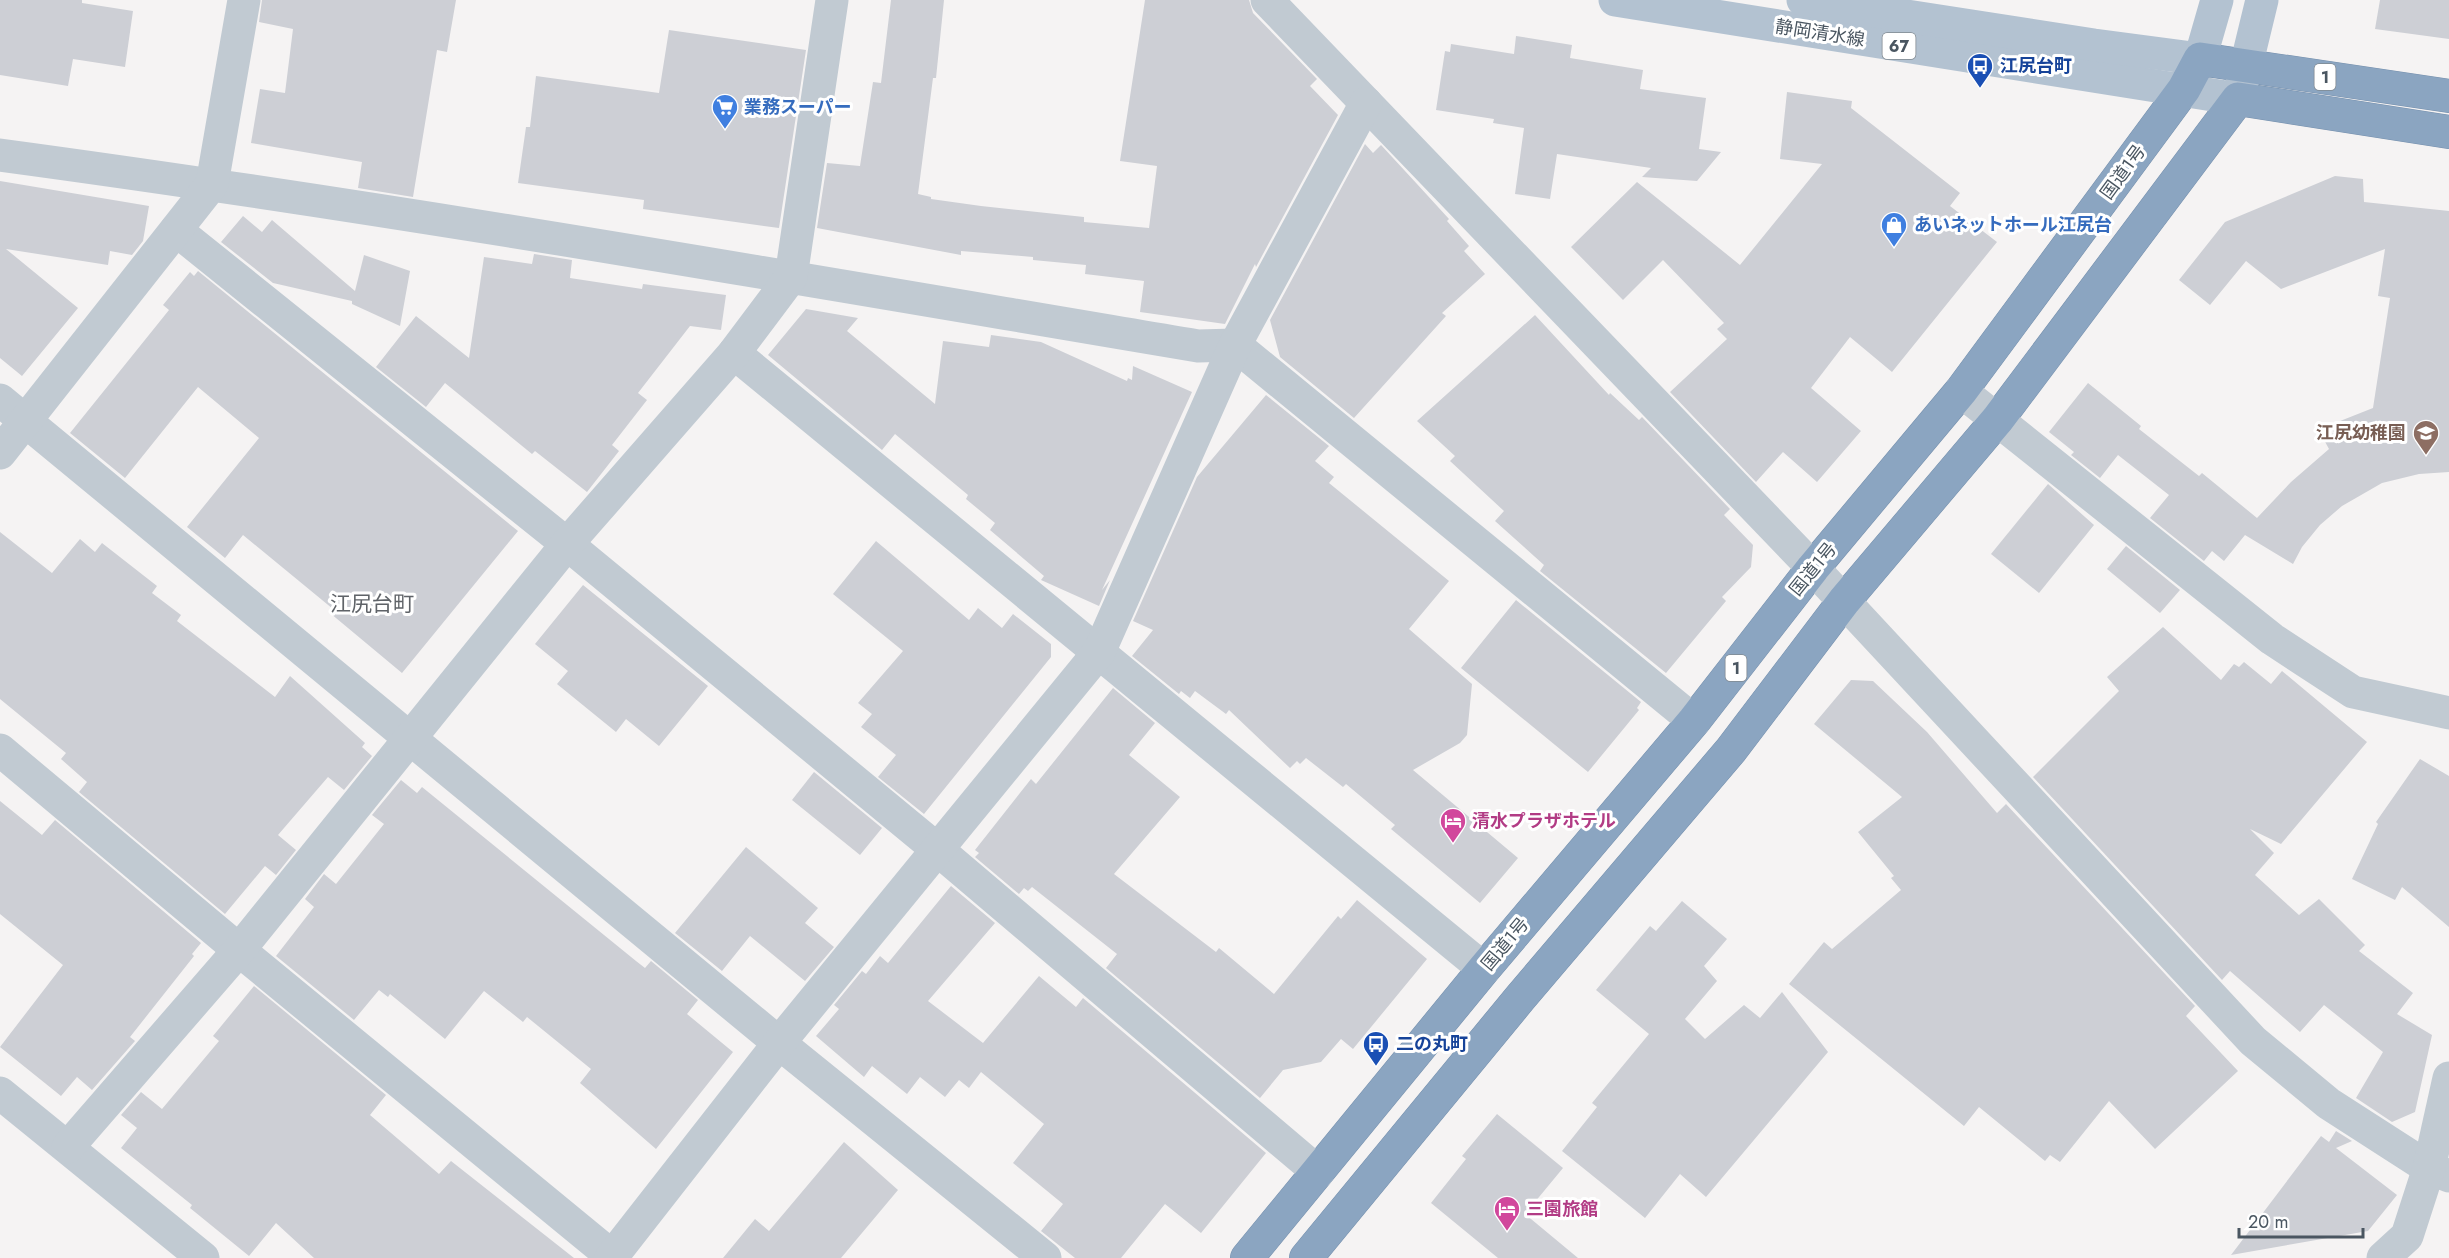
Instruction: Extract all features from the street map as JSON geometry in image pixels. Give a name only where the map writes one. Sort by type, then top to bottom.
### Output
[{"type":"highway","name":"国道1号","points":[[1246,1258],[1484,969],[1694,722],[1813,568],[1961,391],[2184,89],[2200,59]]},
{"type":"highway","name":"1","points":[[2200,59],[2449,96]]},
{"type":"highway","name":"1","points":[[2238,99],[2449,132]]},
{"type":"highway","points":[[1306,1258],[1520,998],[1731,750],[1844,601],[1998,419],[2238,99]]},
{"type":"main road","name":"静岡清水線","points":[[1615,0],[2238,99]]},
{"type":"main road","name":"静岡清水線","points":[[1803,0],[1838,3],[2094,45],[2200,59]]},
{"type":"main road","points":[[2200,59],[2217,0]]},
{"type":"main road","points":[[2238,99],[2262,0]]},
{"type":"street","points":[[0,453],[212,184],[244,0]]},
{"type":"street","points":[[68,1147],[238,950],[567,544],[734,353],[791,277],[832,0]]},
{"type":"street","points":[[1267,0],[1813,568],[2253,1041],[2328,1103],[2439,1172]]},
{"type":"street","points":[[0,750],[238,950],[613,1258],[779,1043],[1099,652],[1234,345],[1365,103]]},
{"type":"street","points":[[0,155],[212,184],[791,277],[1198,346],[1234,345],[1694,722]]},
{"type":"street","points":[[176,230],[567,544],[938,850],[1318,1172]]},
{"type":"street","points":[[734,353],[1484,969]]},
{"type":"street","points":[[1961,391],[2290,651],[2353,692],[2449,713]]},
{"type":"street","points":[[0,400],[779,1043],[1045,1258]]},
{"type":"street","points":[[2405,1251],[2439,1172],[2449,1078]]},
{"type":"street","points":[[0,1092],[203,1258]]},
{"type":"building","points":[[0,0],[82,0],[82,3],[133,11],[125,67],[73,59],[68,86],[0,75]]},
{"type":"building","points":[[262,0],[456,0],[447,52],[437,50],[413,197],[358,188],[362,162],[251,143],[260,89],[285,93],[293,29],[259,22]]},
{"type":"building","points":[[891,0],[944,0],[936,78],[933,78],[918,194],[931,197],[931,199],[981,206],[1084,217],[1084,222],[1149,228],[1157,166],[1120,161],[1145,0],[1249,0],[1253,13],[1317,79],[1310,86],[1338,115],[1256,267],[1255,264],[1225,324],[1140,312],[1144,281],[1085,274],[1086,265],[1033,260],[1033,257],[961,251],[961,255],[817,228],[827,163],[860,166],[873,82],[881,83]]},
{"type":"building","points":[[2380,0],[2449,0],[2449,39],[2375,29]]},
{"type":"building","name":"業務スーパー","points":[[669,30],[806,50],[779,228],[643,209],[644,200],[518,183],[526,127],[530,127],[536,76],[659,93]]},
{"type":"building","points":[[1516,36],[1572,45],[1570,58],[1643,70],[1640,89],[1706,98],[1699,149],[1721,152],[1697,181],[1642,177],[1651,168],[1557,154],[1550,199],[1515,194],[1524,128],[1493,123],[1494,119],[1436,110],[1445,51],[1450,52],[1451,44],[1514,54]]},
{"type":"building","points":[[1787,92],[1852,101],[1851,108],[1960,193],[1950,206],[1997,242],[1892,372],[1850,337],[1811,388],[1861,431],[1817,482],[1783,452],[1756,482],[1670,392],[1727,339],[1717,329],[1724,323],[1663,260],[1623,300],[1571,247],[1637,182],[1740,265],[1822,164],[1780,159]]},
{"type":"building","points":[[1365,144],[1373,153],[1381,145],[1449,219],[1447,221],[1469,246],[1464,251],[1485,274],[1442,313],[1446,316],[1354,418],[1280,357],[1270,320]]},
{"type":"building","points":[[2335,176],[2363,179],[2364,202],[2449,211],[2449,472],[2419,474],[2382,483],[2342,506],[2320,525],[2302,547],[2293,564],[2245,535],[2224,561],[2212,551],[2204,561],[2150,518],[2169,495],[2118,455],[2100,478],[2071,455],[2074,452],[2049,432],[2088,383],[2141,426],[2139,429],[2199,476],[2202,473],[2257,518],[2291,482],[2329,449],[2323,438],[2334,433],[2330,425],[2373,408],[2390,298],[2378,296],[2385,249],[2281,289],[2246,261],[2210,305],[2179,280],[2225,222]]},
{"type":"building","points":[[0,181],[149,206],[143,241],[132,255],[110,251],[108,265],[6,249],[78,308],[22,376],[0,358]]},
{"type":"building","points":[[243,216],[262,232],[272,220],[355,291],[364,255],[410,271],[400,326],[352,304],[352,301],[273,283],[221,242]]},
{"type":"building","points":[[534,254],[572,260],[570,278],[642,289],[643,284],[726,295],[721,330],[690,326],[638,393],[647,400],[612,445],[619,451],[587,492],[535,451],[532,454],[445,383],[426,407],[376,367],[416,316],[469,358],[484,257],[532,264]]},
{"type":"building","points":[[198,271],[518,531],[402,673],[330,613],[333,609],[243,535],[225,558],[187,527],[259,438],[198,387],[125,478],[70,433],[169,310],[163,305],[190,272],[194,276]]},
{"type":"building","points":[[806,309],[858,318],[847,331],[935,404],[943,341],[989,347],[991,335],[1041,342],[1127,381],[1128,378],[1132,380],[1133,366],[1192,392],[1102,590],[1110,580],[1099,606],[1041,580],[1044,576],[990,530],[995,523],[966,499],[968,495],[895,434],[882,450],[768,355]]},
{"type":"building","points":[[1535,315],[1609,395],[1610,393],[1639,420],[1642,417],[1730,509],[1724,515],[1753,545],[1751,567],[1722,597],[1726,601],[1666,673],[1540,571],[1544,565],[1495,521],[1504,511],[1450,461],[1455,456],[1417,421]]},
{"type":"building","points":[[1266,395],[1329,446],[1315,461],[1334,477],[1329,483],[1449,581],[1409,629],[1472,684],[1467,735],[1460,743],[1413,770],[1518,858],[1480,903],[1391,829],[1395,825],[1346,784],[1343,787],[1306,758],[1300,764],[1297,761],[1290,768],[1229,710],[1226,714],[1195,691],[1190,698],[1181,691],[1179,694],[1132,656],[1153,630],[1133,621],[1197,477]]},
{"type":"building","points":[[2048,484],[2094,525],[2039,593],[1991,554]]},
{"type":"building","points":[[0,532],[52,573],[80,539],[95,552],[102,543],[157,586],[152,593],[181,615],[177,621],[275,697],[290,676],[365,743],[362,747],[372,756],[344,790],[328,777],[278,835],[296,850],[276,875],[265,866],[225,914],[79,792],[87,782],[61,759],[66,753],[0,699]]},
{"type":"building","points":[[876,541],[969,620],[978,608],[1002,628],[1013,614],[1051,644],[1051,657],[924,814],[878,777],[896,755],[861,727],[872,714],[858,703],[903,651],[833,594]]},
{"type":"building","points":[[2126,546],[2180,590],[2160,613],[2107,569]]},
{"type":"building","points":[[583,585],[708,686],[659,746],[626,719],[616,732],[557,684],[568,671],[535,644]]},
{"type":"building","points":[[1516,600],[1641,702],[1637,708],[1639,710],[1588,772],[1461,668]]},
{"type":"building","points":[[2163,627],[2221,680],[2234,664],[2239,667],[2244,662],[2271,684],[2282,671],[2367,742],[2281,844],[2250,829],[2274,853],[2255,875],[2299,915],[2319,899],[2365,945],[2359,951],[2413,993],[2397,1014],[2432,1035],[2415,1112],[2392,1122],[2356,1098],[2383,1052],[2324,1005],[2300,1032],[2230,971],[2222,980],[2033,777],[2119,691],[2107,677]]},
{"type":"building","points":[[1851,680],[1873,681],[1927,732],[1997,813],[2006,804],[2195,1006],[2186,1016],[2238,1071],[2155,1149],[2109,1101],[2060,1162],[2050,1155],[2045,1161],[1979,1107],[1964,1126],[1789,984],[1824,942],[1832,949],[1901,890],[1891,878],[1894,876],[1858,832],[1902,797],[1814,724]]},
{"type":"building","points":[[1113,688],[1155,723],[1129,755],[1180,797],[1114,874],[1216,952],[1219,948],[1274,994],[1338,916],[1341,919],[1357,900],[1427,959],[1353,1049],[1341,1039],[1321,1062],[1283,1070],[1260,1098],[1106,968],[1117,954],[1032,887],[1028,891],[1024,888],[1019,894],[975,857],[979,853],[975,850],[1031,779],[1036,784]]},
{"type":"building","points":[[2420,759],[2449,776],[2449,927],[2402,887],[2395,900],[2352,879],[2378,824],[2376,822]]},
{"type":"building","points":[[814,772],[882,828],[860,855],[792,800]]},
{"type":"building","points":[[401,780],[417,793],[422,787],[645,968],[651,961],[698,1000],[687,1014],[733,1052],[656,1149],[580,1083],[591,1069],[527,1017],[523,1022],[484,991],[445,1039],[390,994],[388,997],[379,990],[354,1020],[276,956],[314,907],[305,899],[324,874],[336,884],[384,824],[372,815]]},
{"type":"building","points":[[0,801],[42,835],[55,820],[201,943],[192,954],[194,956],[130,1037],[135,1041],[92,1090],[77,1077],[61,1096],[0,1047],[63,965],[0,914]]},
{"type":"building","points":[[746,847],[818,908],[805,923],[834,947],[805,981],[750,936],[722,971],[675,933]]},
{"type":"building","points":[[951,886],[995,923],[928,1001],[983,1043],[1039,976],[1076,1007],[1083,998],[1266,1153],[1201,1233],[1165,1204],[1121,1258],[1075,1258],[1041,1231],[1063,1204],[1013,1163],[1044,1124],[981,1072],[969,1088],[959,1080],[945,1097],[920,1077],[907,1094],[872,1066],[864,1077],[816,1036],[839,1009],[834,1005],[862,971],[866,974],[880,956],[888,963]]},
{"type":"building","points":[[1682,901],[1727,939],[1704,966],[1717,981],[1685,1019],[1705,1039],[1744,1005],[1760,1018],[1782,992],[1828,1052],[1706,1197],[1680,1174],[1645,1218],[1562,1151],[1597,1107],[1592,1103],[1649,1034],[1596,990],[1650,926],[1656,931]]},
{"type":"building","points":[[254,986],[386,1095],[370,1115],[439,1174],[451,1161],[574,1258],[314,1258],[276,1223],[249,1256],[190,1208],[192,1205],[121,1148],[137,1128],[121,1115],[141,1092],[162,1109],[219,1041],[213,1036]]},
{"type":"building","points":[[1497,1114],[1563,1168],[1525,1214],[1578,1258],[1498,1258],[1431,1203],[1466,1159],[1462,1156]]},
{"type":"building","points":[[2336,1131],[2352,1141],[2336,1148],[2397,1195],[2368,1231],[2231,1255],[2321,1136],[2329,1142]]},
{"type":"building","points":[[844,1142],[898,1190],[841,1258],[723,1258],[755,1219],[769,1231]]},
{"type":"place","name":"江尻台町","points":[[1980,89]]},
{"type":"place","name":"業務スーパー","points":[[725,130]]},
{"type":"place","name":"あいネットホール江尻台","points":[[1894,248]]},
{"type":"place","name":"江尻幼稚園","points":[[2426,456]]},
{"type":"place","name":"清水プラザホテル","points":[[1453,844]]},
{"type":"place","name":"二の丸町","points":[[1376,1067]]},
{"type":"place","name":"三園旅館","points":[[1507,1232]]},
{"type":"district","name":"江尻台町","points":[[372,604]]}]
